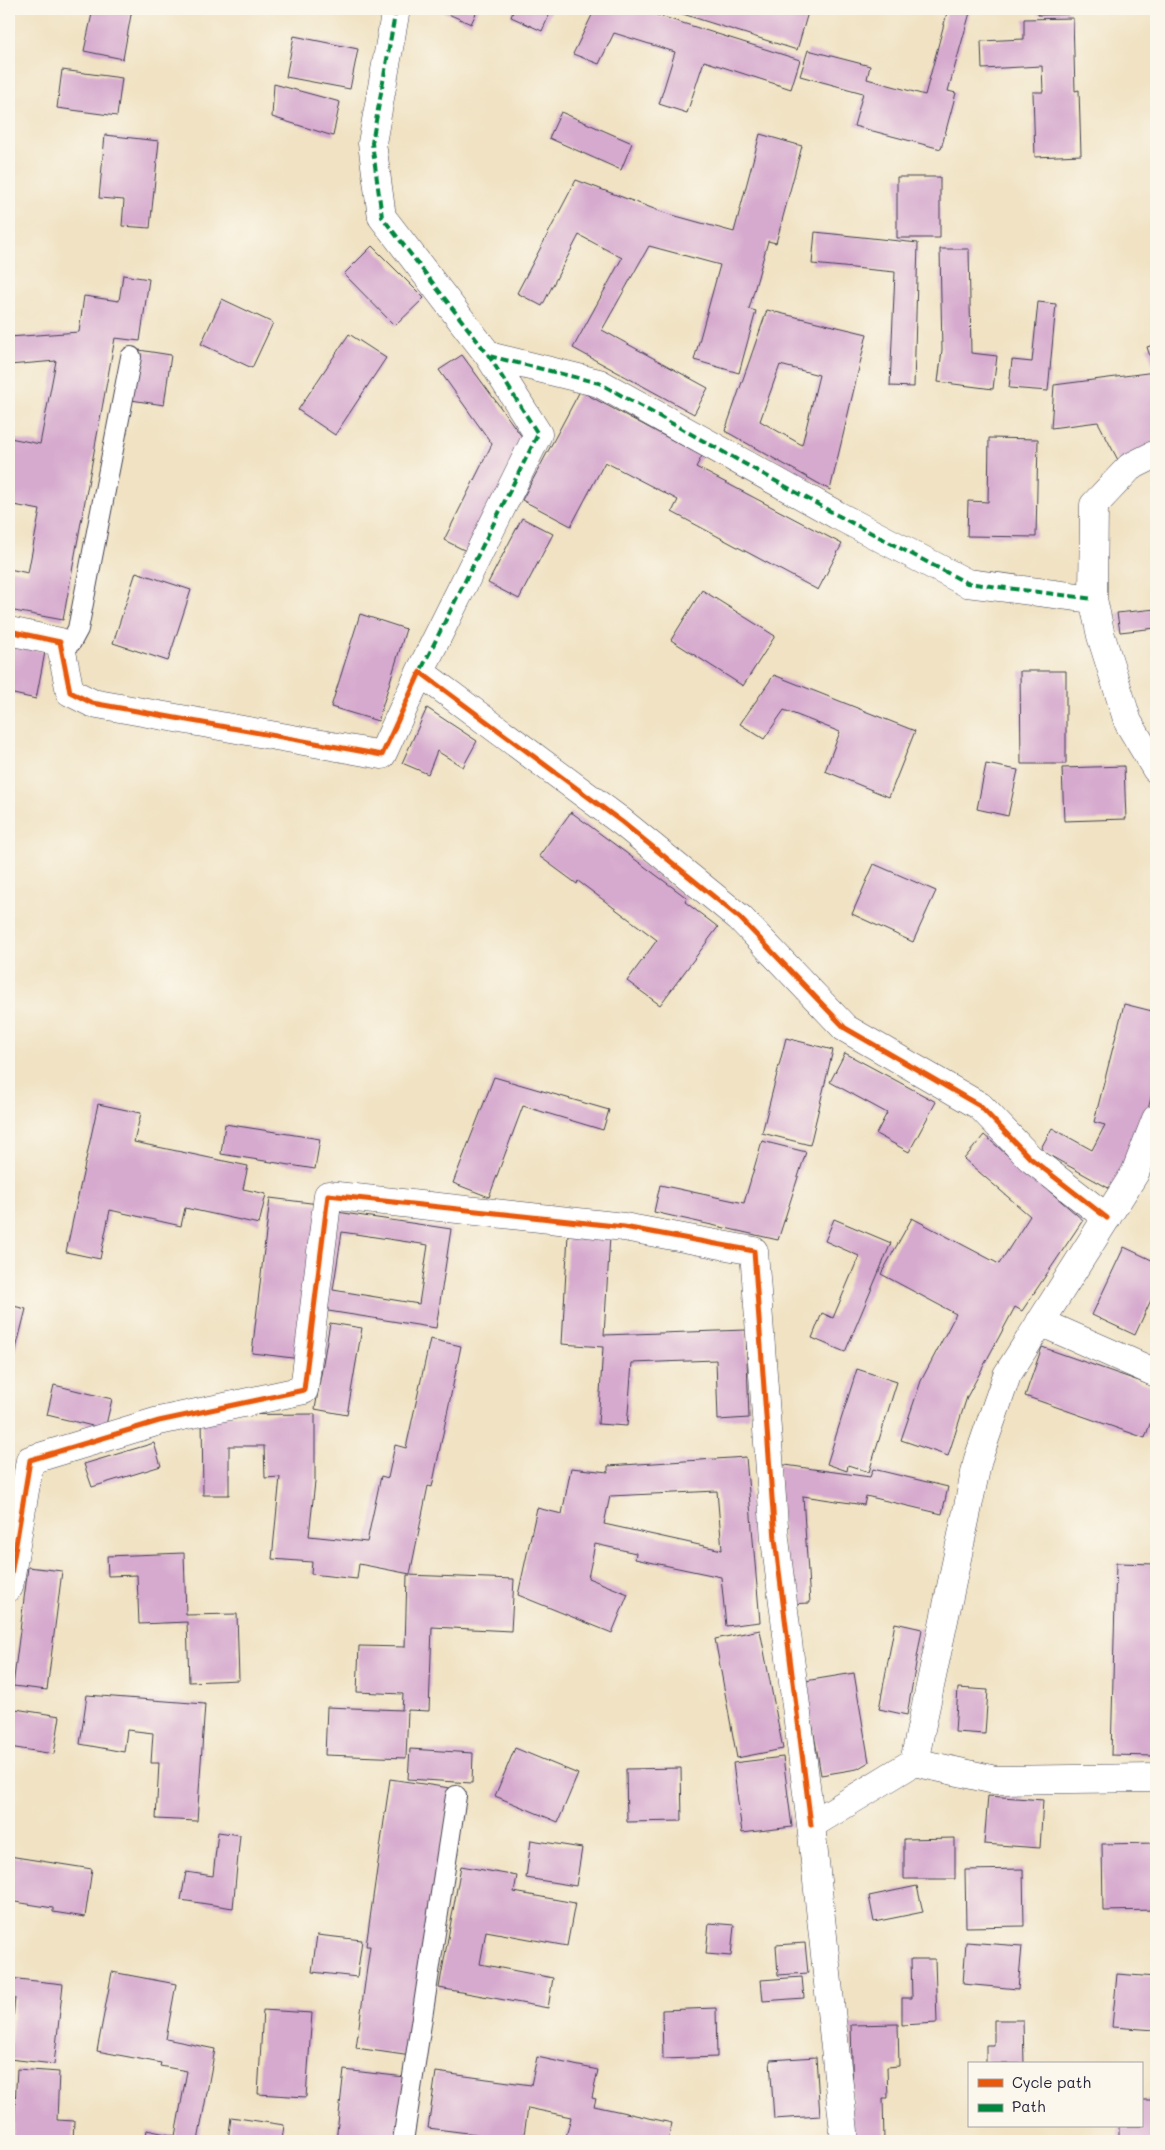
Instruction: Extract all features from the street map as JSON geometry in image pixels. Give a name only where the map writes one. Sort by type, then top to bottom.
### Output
[{"type":"street","points":[[9,631],[60,642],[70,692],[92,703],[382,755],[420,672],[538,434],[489,356],[382,217],[372,142],[396,9]]},
{"type":"street","points":[[489,356],[599,383],[837,515],[968,583],[1093,599]]},
{"type":"street","points":[[1156,454],[1130,467],[1094,504],[1093,599],[1101,636],[1128,722],[1156,769]]},
{"type":"street","points":[[420,672],[622,822],[740,918],[845,1028],[980,1106],[1030,1158],[1107,1218]]},
{"type":"street","points":[[914,1762],[978,1459],[1007,1375],[1135,1172],[1156,1119]]},
{"type":"street","points":[[9,1587],[30,1460],[159,1421],[304,1390],[328,1195],[624,1227],[754,1251],[774,1539],[811,1825],[845,2141]]},
{"type":"street","points":[[1040,1322],[1156,1373]]},
{"type":"street","points":[[811,1825],[914,1762],[995,1780],[1156,1778]]},
{"type":"lane","points":[[60,642],[70,642],[78,629],[131,357]]},
{"type":"lane","points":[[403,2141],[456,1796]]},
{"type":"building","points":[[93,9],[132,9],[123,59],[84,51]]},
{"type":"building","points":[[437,9],[478,9],[471,24]]},
{"type":"building","points":[[514,9],[552,9],[542,31],[511,17]]},
{"type":"building","points":[[595,9],[638,9],[800,60],[791,89],[704,61],[687,113],[659,104],[675,52],[614,33],[599,64],[573,54]]},
{"type":"building","points":[[667,9],[809,9],[797,50]]},
{"type":"building","points":[[948,9],[971,9],[948,91],[956,93],[941,149],[854,126],[863,93],[800,76],[808,50],[870,66],[867,79],[925,95]]},
{"type":"building","points":[[1038,9],[1068,9],[1068,14],[1038,15]]},
{"type":"building","points":[[1073,18],[1075,91],[1079,90],[1081,155],[1035,157],[1033,92],[1043,92],[1042,66],[982,69],[981,41],[1024,39],[1024,19]]},
{"type":"building","points":[[294,36],[358,49],[350,89],[286,77]]},
{"type":"building","points":[[62,70],[122,78],[117,116],[57,108]]},
{"type":"building","points":[[274,84],[340,102],[333,136],[272,117]]},
{"type":"building","points":[[561,112],[632,143],[621,170],[549,138]]},
{"type":"building","points":[[760,134],[802,146],[776,243],[768,241],[749,309],[756,311],[739,373],[694,360],[720,265],[649,246],[602,330],[708,388],[694,414],[573,348],[622,258],[579,235],[542,306],[517,293],[576,180],[665,213],[734,232]]},
{"type":"building","points":[[105,135],[159,141],[150,228],[122,226],[124,200],[99,198]]},
{"type":"building","points":[[897,177],[940,177],[940,238],[897,238]]},
{"type":"building","points":[[815,232],[918,243],[914,387],[890,386],[895,272],[812,264]]},
{"type":"building","points":[[1156,244],[1156,288],[1155,288],[1152,245]]},
{"type":"building","points":[[372,246],[424,298],[395,326],[344,274]]},
{"type":"building","points":[[940,249],[969,249],[971,353],[997,356],[993,389],[938,382],[942,350]]},
{"type":"building","points":[[123,275],[149,279],[140,341],[115,338],[63,620],[9,610],[9,569],[28,573],[40,510],[9,504],[10,438],[40,444],[56,361],[9,365],[9,337],[79,332],[84,296],[119,301]]},
{"type":"building","points":[[222,299],[273,323],[252,368],[201,344]]},
{"type":"building","points":[[1038,302],[1056,304],[1048,391],[1009,388],[1012,360],[1032,362]]},
{"type":"building","points":[[767,310],[867,334],[830,490],[725,431]],"holes":[[[780,365],[819,375],[802,445],[760,421]]]},
{"type":"building","points":[[349,334],[386,358],[335,435],[298,410]]},
{"type":"building","points":[[1156,344],[1156,440],[1119,462],[1098,422],[1051,428],[1054,385],[1155,372],[1147,347]]},
{"type":"building","points":[[139,350],[171,355],[164,405],[131,400]]},
{"type":"building","points":[[462,355],[528,445],[474,555],[444,540],[492,444],[439,370]]},
{"type":"building","points":[[580,391],[702,456],[696,467],[842,544],[818,590],[672,512],[678,500],[605,462],[571,526],[522,500]]},
{"type":"building","points":[[989,438],[1038,439],[1036,537],[967,536],[968,501],[988,502]]},
{"type":"building","points":[[522,518],[553,534],[519,599],[488,583]]},
{"type":"building","points":[[136,572],[191,590],[168,661],[113,643]]},
{"type":"building","points":[[702,590],[775,636],[743,686],[671,640]]},
{"type":"building","points":[[1156,609],[1156,628],[1120,632],[1117,613]]},
{"type":"building","points":[[360,614],[406,629],[378,721],[331,707]]},
{"type":"building","points":[[9,644],[45,652],[36,699],[9,693]]},
{"type":"building","points":[[1020,671],[1066,671],[1066,764],[1021,764]]},
{"type":"building","points":[[774,675],[915,731],[889,797],[825,771],[840,732],[784,710],[764,739],[740,724]]},
{"type":"building","points":[[427,708],[477,741],[463,767],[437,751],[428,774],[402,763]]},
{"type":"building","points":[[986,764],[1018,770],[1008,816],[977,809]]},
{"type":"building","points":[[1124,766],[1126,819],[1064,821],[1062,768]]},
{"type":"building","points":[[571,812],[687,898],[685,902],[718,927],[660,1005],[627,981],[657,940],[578,881],[577,884],[539,856]]},
{"type":"building","points":[[874,864],[936,891],[913,942],[852,914]]},
{"type":"building","points":[[1124,1004],[1156,1012],[1156,1077],[1142,1134],[1112,1190],[1040,1150],[1052,1128],[1092,1150],[1105,1125],[1094,1122]]},
{"type":"building","points":[[786,1038],[833,1050],[810,1145],[762,1133]]},
{"type":"building","points":[[845,1053],[936,1102],[909,1152],[876,1134],[887,1113],[830,1082]]},
{"type":"building","points":[[494,1077],[609,1110],[603,1130],[523,1106],[489,1197],[453,1183]]},
{"type":"building","points":[[98,1104],[141,1113],[134,1142],[248,1166],[243,1189],[266,1194],[259,1224],[185,1208],[181,1226],[110,1210],[100,1259],[66,1252]]},
{"type":"building","points":[[225,1124],[320,1139],[315,1169],[221,1154]]},
{"type":"building","points":[[984,1135],[1083,1220],[1022,1311],[1015,1307],[967,1397],[948,1456],[901,1440],[921,1381],[956,1314],[881,1274],[912,1218],[999,1264],[1030,1216],[964,1159]]},
{"type":"building","points":[[762,1141],[806,1152],[778,1240],[654,1212],[660,1185],[744,1203]]},
{"type":"building","points":[[270,1198],[319,1204],[301,1359],[252,1353]]},
{"type":"building","points":[[337,1212],[451,1229],[436,1328],[322,1310]],"holes":[[[342,1232],[428,1245],[419,1304],[333,1290]]]},
{"type":"building","points":[[834,1219],[891,1243],[845,1352],[812,1338],[822,1313],[833,1318],[859,1256],[825,1241]]},
{"type":"building","points":[[568,1234],[610,1236],[604,1335],[746,1330],[749,1418],[718,1420],[716,1360],[632,1363],[627,1426],[598,1424],[603,1347],[562,1344]]},
{"type":"building","points":[[1124,1247],[1156,1262],[1156,1289],[1135,1335],[1092,1315]]},
{"type":"building","points":[[9,1305],[26,1309],[9,1377]]},
{"type":"building","points":[[330,1323],[362,1328],[347,1415],[315,1409]]},
{"type":"building","points":[[430,1339],[461,1346],[432,1487],[428,1486],[410,1574],[359,1564],[357,1579],[311,1574],[312,1562],[272,1559],[280,1477],[265,1478],[264,1446],[229,1446],[229,1495],[203,1495],[202,1415],[315,1414],[315,1482],[309,1536],[367,1542],[381,1476],[388,1478],[395,1445],[406,1448]]},
{"type":"building","points":[[1042,1347],[1156,1387],[1156,1407],[1145,1438],[1025,1396]]},
{"type":"building","points":[[857,1369],[897,1382],[869,1472],[848,1465],[847,1471],[827,1464]]},
{"type":"building","points":[[54,1385],[112,1399],[105,1429],[47,1415]]},
{"type":"building","points":[[154,1443],[161,1466],[92,1487],[84,1464]]},
{"type":"building","points":[[746,1457],[760,1622],[726,1626],[721,1577],[635,1559],[636,1553],[595,1544],[588,1578],[628,1594],[612,1633],[518,1595],[537,1508],[562,1514],[571,1468],[608,1472],[608,1466]],"holes":[[[717,1491],[722,1550],[604,1524],[610,1496]]]},
{"type":"building","points":[[778,1464],[870,1477],[873,1469],[948,1487],[942,1514],[866,1496],[864,1505],[803,1496],[810,1603],[788,1604]]},
{"type":"building","points":[[184,1553],[186,1615],[237,1614],[239,1680],[189,1682],[187,1622],[139,1624],[137,1575],[108,1576],[107,1556]]},
{"type":"building","points":[[1116,1563],[1156,1564],[1156,1756],[1111,1755]]},
{"type":"building","points":[[28,1567],[62,1571],[47,1690],[13,1686]]},
{"type":"building","points":[[407,1575],[514,1579],[511,1631],[432,1627],[429,1711],[408,1710],[406,1758],[325,1755],[327,1707],[402,1710],[403,1694],[357,1692],[359,1646],[405,1647]]},
{"type":"building","points":[[895,1623],[922,1629],[907,1715],[879,1709]]},
{"type":"building","points":[[760,1630],[783,1749],[737,1758],[715,1639]]},
{"type":"building","points":[[854,1673],[869,1762],[857,1769],[821,1775],[805,1681]]},
{"type":"building","points":[[958,1688],[988,1690],[985,1734],[955,1732]]},
{"type":"building","points":[[87,1695],[205,1704],[197,1821],[156,1819],[159,1763],[151,1763],[153,1733],[127,1730],[124,1752],[80,1744]]},
{"type":"building","points":[[9,1708],[60,1716],[54,1754],[9,1747]]},
{"type":"building","points":[[515,1748],[578,1774],[558,1822],[495,1796]]},
{"type":"building","points":[[410,1749],[473,1753],[472,1783],[408,1779]]},
{"type":"building","points":[[783,1757],[792,1827],[742,1833],[733,1763]]},
{"type":"building","points":[[681,1768],[682,1821],[627,1822],[626,1769]]},
{"type":"building","points":[[390,1779],[450,1788],[411,2056],[356,2048],[370,1946],[366,1946]]},
{"type":"building","points":[[988,1796],[1043,1800],[1040,1848],[984,1844]]},
{"type":"building","points":[[218,1832],[240,1835],[233,1908],[181,1900],[186,1872],[213,1876]]},
{"type":"building","points":[[955,1838],[955,1879],[904,1879],[904,1839]]},
{"type":"building","points":[[531,1840],[582,1848],[576,1886],[526,1878]]},
{"type":"building","points":[[1156,1843],[1156,1910],[1103,1911],[1102,1844]]},
{"type":"building","points":[[9,1856],[92,1869],[85,1917],[53,1912],[53,1908],[9,1901]]},
{"type":"building","points":[[461,1866],[517,1876],[514,1892],[575,1903],[567,1946],[486,1931],[480,1964],[553,1978],[548,2008],[439,1988]]},
{"type":"building","points":[[1023,1869],[1024,1926],[966,1927],[965,1870]]},
{"type":"building","points":[[917,1886],[923,1912],[874,1922],[869,1896]]},
{"type":"building","points":[[709,1923],[734,1925],[731,1956],[706,1954]]},
{"type":"building","points":[[317,1935],[362,1940],[357,1977],[312,1972]]},
{"type":"building","points":[[966,1942],[1022,1946],[1018,1989],[963,1984]]},
{"type":"building","points":[[805,1943],[808,1973],[778,1975],[776,1945]]},
{"type":"building","points":[[911,1959],[935,1959],[937,2023],[902,2025],[902,1998],[912,1998]]},
{"type":"building","points":[[112,1972],[176,1984],[166,2039],[215,2049],[198,2141],[145,2141],[147,2130],[175,2136],[187,2071],[160,2066],[161,2063],[97,2051]]},
{"type":"building","points":[[1117,1974],[1156,1977],[1156,2030],[1112,2027]]},
{"type":"building","points":[[802,1977],[804,1998],[763,2001],[761,1980]]},
{"type":"building","points":[[9,1978],[63,1984],[54,2064],[9,2059],[15,1998],[9,1998]]},
{"type":"building","points":[[716,2008],[717,2057],[663,2059],[662,2010]]},
{"type":"building","points":[[263,2010],[312,2013],[306,2097],[258,2094]]},
{"type":"building","points":[[994,2020],[1023,2020],[1024,2062],[986,2062],[986,2045],[994,2045]]},
{"type":"building","points":[[898,2024],[899,2066],[887,2067],[888,2098],[883,2098],[884,2141],[849,2141],[853,2099],[851,2025]]},
{"type":"building","points":[[537,2057],[598,2070],[592,2098],[596,2099],[594,2106],[672,2123],[668,2141],[587,2141],[566,2137],[571,2117],[528,2108],[523,2141],[475,2141],[476,2134],[428,2128],[436,2072],[531,2085]]},
{"type":"building","points":[[816,2057],[820,2116],[774,2119],[770,2060]]},
{"type":"building","points":[[17,2069],[59,2072],[57,2120],[74,2121],[73,2141],[13,2141]]},
{"type":"building","points":[[344,2070],[405,2077],[398,2141],[336,2141]]},
{"type":"building","points":[[1142,2100],[1156,2100],[1156,2141],[1119,2141],[1119,2128],[1142,2128]]},
{"type":"building","points":[[231,2117],[284,2125],[282,2141],[228,2141]]},
{"type":"marked path","points":[[396,9],[372,143],[382,217],[489,356],[538,434],[420,672]]},
{"type":"marked path","points":[[489,356],[599,383],[837,515],[967,583],[1093,599]]},
{"type":"cycle path","points":[[9,631],[60,642],[70,692],[92,703],[382,755],[420,672],[622,822],[740,918],[845,1028],[980,1106],[1030,1158],[1107,1218]]},
{"type":"cycle path","points":[[9,1587],[30,1460],[159,1421],[304,1390],[328,1195],[624,1227],[754,1251],[775,1539],[811,1825]]}]
